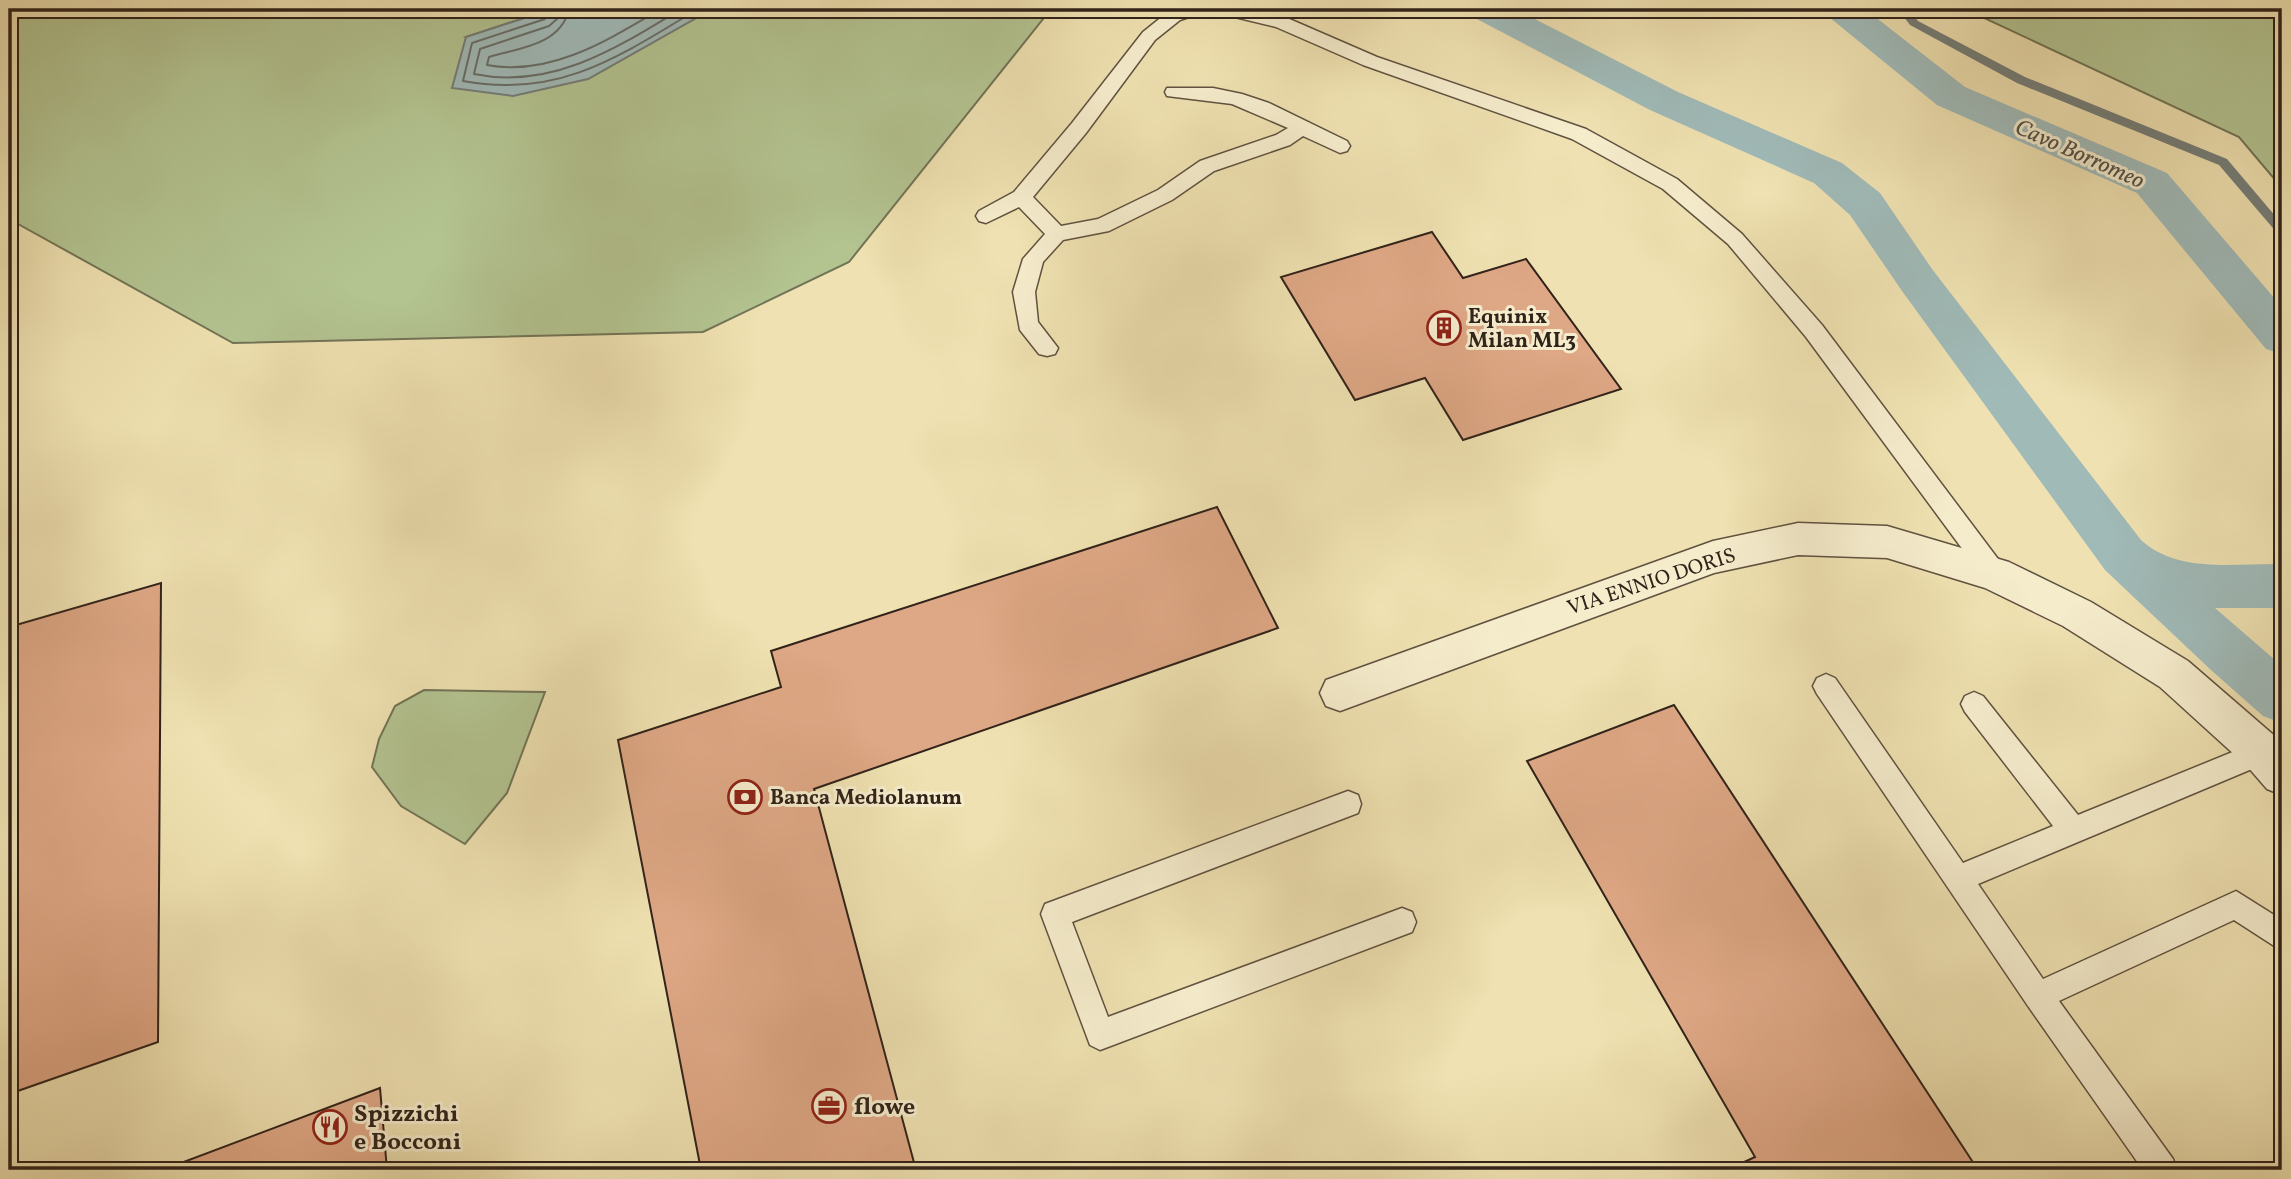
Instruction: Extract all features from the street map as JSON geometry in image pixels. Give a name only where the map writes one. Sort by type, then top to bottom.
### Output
[{"type":"street","name":"VIA ENNIO DORIS","points":[[1340,693],[1713,557],[1798,539],[1887,542],[1995,574],[2077,614],[2174,674],[2272,763]]},
{"type":"lane","points":[[986,216],[1021,197],[1079,128],[1149,36],[1174,16],[1195,9]]},
{"type":"lane","points":[[1224,9],[1281,22],[1370,61],[1579,134],[1670,184],[1735,239],[1814,331],[1995,574]]},
{"type":"lane","points":[[1174,92],[1232,98],[1263,108],[1340,146]]},
{"type":"lane","points":[[1047,348],[1028,324],[1024,292],[1033,259],[1058,234],[1102,226],[1165,195],[1208,166],[1283,139],[1301,129]]},
{"type":"lane","points":[[1021,197],[1058,234]]},
{"type":"lane","points":[[1826,686],[2038,996],[2162,1170]]},
{"type":"lane","points":[[1974,704],[2073,830]]},
{"type":"lane","points":[[1957,879],[2073,830],[2272,763]]},
{"type":"lane","points":[[1348,804],[1055,914],[1100,1035],[1402,922]]},
{"type":"lane","points":[[2038,996],[2236,905],[2282,937]]},
{"type":"green space","points":[[9,9],[552,9],[466,37],[588,79],[712,9],[1051,9],[849,262],[703,332],[233,343],[9,219]]},
{"type":"green space","points":[[1965,9],[2231,9],[2282,18],[2282,188],[2239,137]]},
{"type":"green space","points":[[424,690],[545,692],[507,793],[465,844],[401,806],[372,767],[379,739],[395,706]]},
{"type":"water","points":[[552,9],[712,9],[588,79],[513,96],[452,88],[466,37]]},
{"type":"building","name":"Equinix Milan ML3","points":[[1432,232],[1463,278],[1526,259],[1621,389],[1463,440],[1425,378],[1355,400],[1281,277]]},
{"type":"building","points":[[1217,507],[1278,628],[814,789],[916,1170],[701,1170],[618,740],[781,687],[771,651]]},
{"type":"building","points":[[161,583],[158,1042],[9,1094],[9,627]]},
{"type":"building","points":[[1674,705],[1978,1170],[1727,1170],[1755,1157],[1527,761]]},
{"type":"building","name":"Spizzichi e Bocconi","points":[[380,1088],[387,1170],[173,1170],[173,1166]]},
{"type":"waterway","points":[[1486,9],[1664,101],[1828,173],[1865,204],[1917,280],[2123,555],[2229,654],[2282,699]]},
{"type":"waterway","name":"Cavo Borromeo","points":[[1842,9],[1951,96],[2152,183],[2282,337]]},
{"type":"waterway","points":[[1903,9],[1914,23],[2021,80],[2223,162],[2282,231]]},
{"type":"waterway","points":[[2140,569],[2196,586],[2282,586]]},
{"type":"place","name":"Equinix Milan ML3","points":[[1444,328]]},
{"type":"place","name":"Banca Mediolanum","points":[[745,797]]},
{"type":"place","name":"flowe","points":[[829,1106]]},
{"type":"place","name":"Spizzichi e Bocconi","points":[[330,1127]]}]
